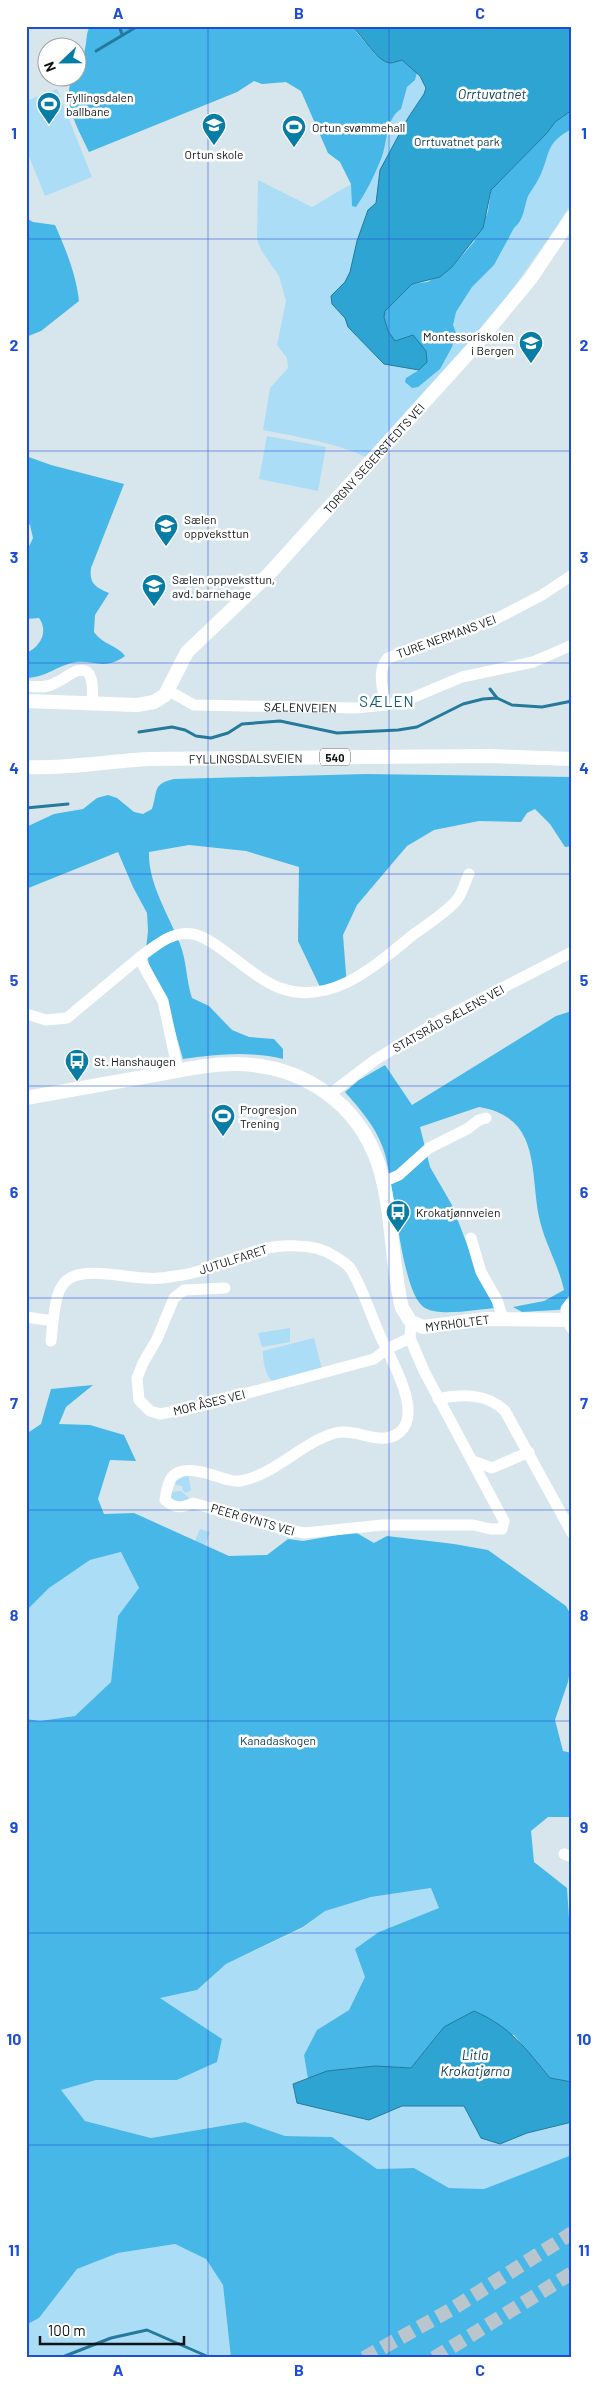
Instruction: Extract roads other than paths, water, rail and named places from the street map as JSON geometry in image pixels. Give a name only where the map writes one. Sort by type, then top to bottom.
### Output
[{"type":"main road","name":"TORGNY SEGERSTEDTS VEI","points":[[169,691],[187,652],[260,584],[474,347],[536,271],[572,217]]},
{"type":"main road","points":[[26,701],[137,705],[154,702],[169,691]]},
{"type":"main road","name":"FYLLINGSDALSVEIEN","points":[[26,767],[67,767],[99,762],[149,759],[383,756],[572,758]]},
{"type":"main road","name":"FYLLINGSDALSVEIEN","points":[[26,758],[99,762]]},
{"type":"main road","points":[[26,1098],[178,1071],[237,1064],[261,1065],[295,1074],[330,1094],[359,1125],[374,1153],[383,1182],[400,1303],[404,1315],[411,1322]]},
{"type":"main road","name":"MYRHOLTET","points":[[411,1322],[423,1327],[467,1321],[503,1319],[570,1323]]},
{"type":"street","name":"TURE NERMANS VEI","points":[[386,705],[381,678],[384,663],[388,658],[498,618],[542,595],[572,575]]},
{"type":"street","name":"SÆLENVEIEN","points":[[169,691],[190,704],[201,706],[355,708],[386,705],[407,700],[462,678],[533,662],[572,645]]},
{"type":"street","points":[[26,686],[51,685],[81,670],[87,672],[92,678],[92,703]]},
{"type":"street","points":[[26,1014],[46,1020],[67,1018],[139,958],[177,934],[194,934],[209,940],[253,974],[280,988],[306,993],[328,990],[347,983],[371,968],[457,900],[469,874]]},
{"type":"street","name":"STATSRÅD SÆLENS VEI","points":[[330,1094],[375,1060],[440,1020],[572,952]]},
{"type":"street","points":[[139,958],[163,1001],[178,1071]]},
{"type":"street","points":[[383,1182],[399,1175],[429,1148],[486,1118]]},
{"type":"street","name":"MYRHOLTET","points":[[471,1238],[481,1272],[498,1300],[503,1319]]},
{"type":"street","name":"JUTULFARET","points":[[51,1341],[60,1289],[67,1279],[78,1275],[105,1274],[146,1278],[177,1276],[209,1268],[266,1246],[312,1246],[329,1252],[348,1266],[361,1286],[387,1349]]},
{"type":"street","name":"MOR ÅSES VEI","points":[[225,1288],[184,1290],[174,1298],[157,1340],[143,1363],[137,1378],[139,1400],[150,1411],[160,1414],[195,1408],[374,1358],[387,1349],[410,1338]]},
{"type":"street","name":"MYRHOLTET","points":[[570,1323],[566,1309],[572,1301]]},
{"type":"street","points":[[26,1317],[54,1321]]},
{"type":"street","name":"PEER GYNTS VEI","points":[[387,1349],[397,1370],[407,1403],[406,1424],[400,1432],[389,1437],[377,1438],[348,1431],[336,1433],[311,1443],[254,1478],[238,1482],[193,1471],[181,1471],[172,1477],[165,1500],[172,1507],[182,1508],[193,1503],[304,1533],[383,1525],[473,1525],[491,1529],[502,1529],[504,1521],[424,1371],[410,1338],[411,1322]]},
{"type":"street","points":[[438,1399],[468,1396],[492,1401],[506,1411],[572,1533]]},
{"type":"street","points":[[473,1461],[492,1468],[529,1452]]},
{"type":"water","name":"Orrtuvatnet","points":[[351,26],[572,26],[572,110],[555,122],[547,133],[491,190],[483,228],[452,267],[440,277],[412,284],[385,311],[384,317],[388,331],[395,341],[413,335],[426,351],[427,362],[419,370],[384,364],[348,327],[345,318],[332,304],[331,296],[345,282],[350,272],[357,241],[368,210],[376,203],[380,170],[426,88],[420,76],[402,60],[391,63],[380,58]]},
{"type":"water","name":"Litla Krokatjørna","points":[[474,2011],[508,2031],[550,2078],[572,2082],[572,2122],[527,2133],[500,2144],[481,2138],[464,2106],[402,2106],[369,2120],[297,2103],[293,2084],[327,2071],[375,2066],[411,2068],[444,2027]]},
{"type":"waterway","points":[[119,26],[122,34]]},
{"type":"waterway","points":[[96,51],[138,26]]},
{"type":"waterway","points":[[490,689],[497,698]]},
{"type":"waterway","points":[[139,732],[172,727],[185,730],[196,736],[211,738],[228,733],[242,724],[280,721],[337,733],[398,730],[417,727],[463,704],[483,699],[497,698],[512,705],[542,707],[572,701]]},
{"type":"waterway","points":[[26,808],[68,804]]},
{"type":"waterway","points":[[60,2358],[111,2338],[147,2330],[211,2358]]},
{"type":"tunnel","points":[[364,2358],[452,2309],[572,2233]]},
{"type":"tunnel","points":[[434,2358],[572,2273]]},
{"type":"place","name":"Fyllingsdalen ballbane","points":[[49,125]]},
{"type":"place","name":"Ortun skole","points":[[214,146]]},
{"type":"place","name":"Ortun svømmehall","points":[[294,148]]},
{"type":"place","name":"Montessoriskolen i Bergen","points":[[531,364]]},
{"type":"place","name":"Sælen oppveksttun","points":[[166,547]]},
{"type":"place","name":"Sælen oppveksttun, avd. barnehage","points":[[154,607]]},
{"type":"place","name":"St. Hanshaugen","points":[[77,1082]]},
{"type":"place","name":"Progresjon Trening","points":[[223,1137]]},
{"type":"place","name":"Krokatjønnveien","points":[[398,1233]]},
{"type":"district","name":"SÆLEN","points":[[387,701]]},
{"type":"park label","name":"Orrtuvatnet park","points":[[457,141]]},
{"type":"park label","name":"Kanadaskogen","points":[[278,1740]]}]
